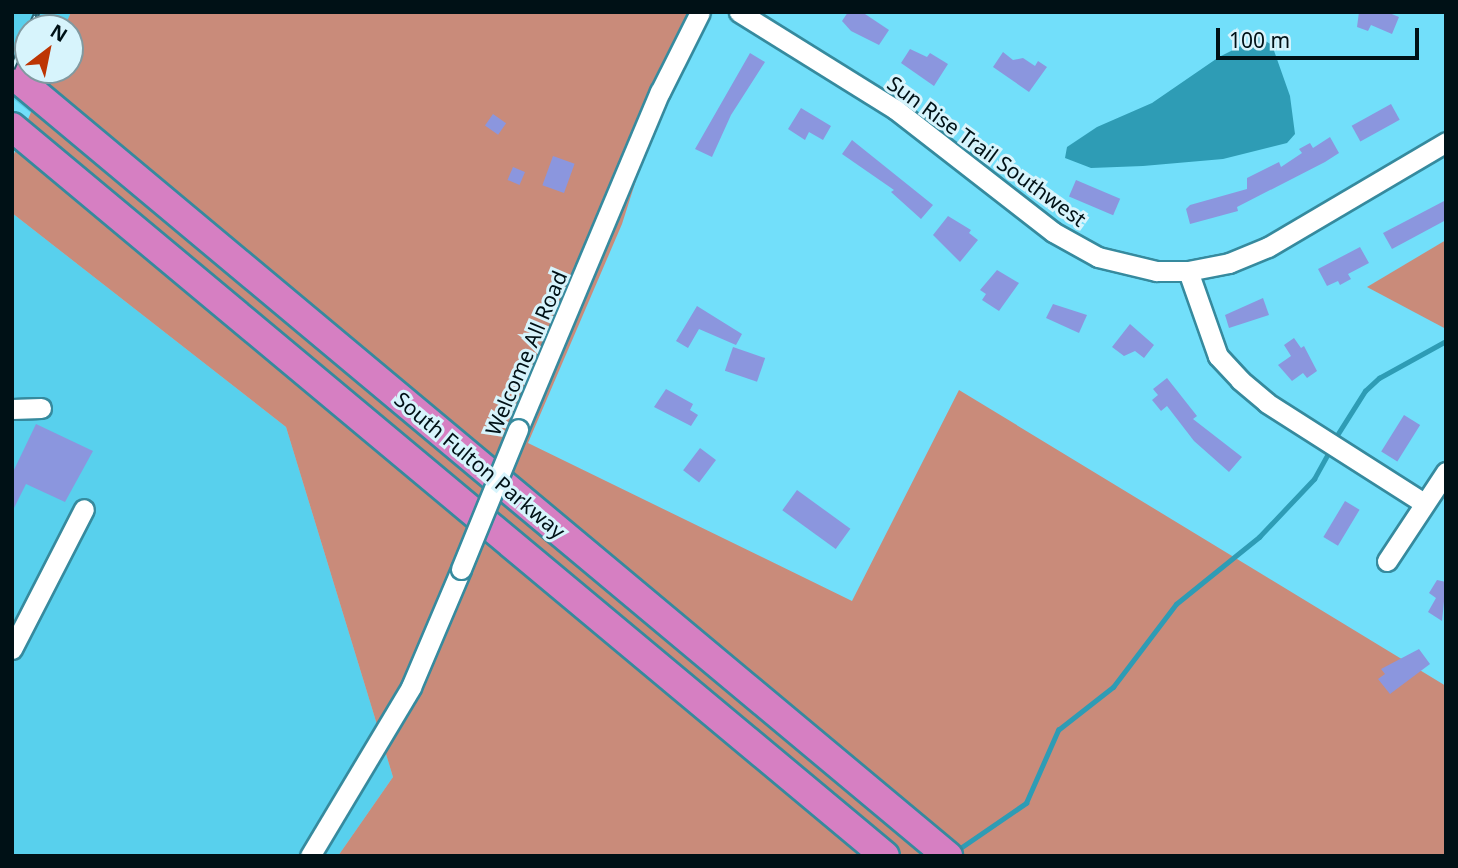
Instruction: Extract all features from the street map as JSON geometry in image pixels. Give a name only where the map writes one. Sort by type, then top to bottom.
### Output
[{"type":"highway","name":"South Fulton Parkway","points":[[12,74],[948,856]]},
{"type":"highway","name":"South Fulton Parkway","points":[[20,134],[885,856]]},
{"type":"street","name":"Welcome All Road","points":[[310,856],[411,687],[660,92],[700,12]]},
{"type":"street","name":"Sun Rise Trail Southwest","points":[[739,12],[906,117],[1073,243],[1121,264],[1188,271],[1229,263],[1268,247],[1446,142]]},
{"type":"street","points":[[1188,271],[1218,356],[1240,380],[1277,410],[1424,503]]},
{"type":"street","points":[[12,409],[41,408]]},
{"type":"street","points":[[1387,561],[1446,472]]},
{"type":"street","points":[[12,649],[84,509]]},
{"type":"shaded area","points":[[12,12],[71,12],[14,14],[14,84],[42,84],[31,113],[12,98]]},
{"type":"shaded area","points":[[697,12],[653,127],[622,224],[528,443],[852,601],[959,390],[1446,686],[1446,856],[338,856],[393,777],[286,427],[12,213],[12,159],[42,84],[84,84],[84,14],[70,14]]},
{"type":"shaded area","points":[[1259,37],[1272,45],[1290,96],[1295,134],[1287,143],[1223,159],[1143,166],[1091,168],[1065,158],[1067,147],[1097,127],[1152,103],[1219,57]]},
{"type":"shaded area","points":[[12,213],[286,427],[393,777],[338,856],[12,856]]},
{"type":"shaded area","points":[[1446,240],[1446,329],[1367,287]]},
{"type":"building","points":[[848,12],[862,12],[889,30],[879,45],[851,31],[842,21]]},
{"type":"building","points":[[1359,12],[1387,12],[1399,17],[1392,34],[1371,25],[1368,31],[1357,27]]},
{"type":"building","points":[[910,49],[927,57],[930,53],[948,64],[934,86],[901,63]]},
{"type":"building","points":[[1003,52],[1013,60],[1023,58],[1035,66],[1038,61],[1047,67],[1029,92],[993,67]]},
{"type":"building","points":[[750,53],[765,62],[731,115],[712,157],[695,149]]},
{"type":"building","points":[[1391,104],[1400,120],[1360,142],[1352,126]]},
{"type":"building","points":[[801,108],[831,126],[823,140],[809,132],[805,140],[788,129]]},
{"type":"building","points":[[493,114],[506,123],[498,135],[485,125]]},
{"type":"building","points":[[1330,137],[1339,153],[1325,162],[1237,207],[1238,211],[1190,224],[1186,209],[1190,205],[1247,189],[1247,178],[1279,162],[1281,167],[1302,153],[1299,149],[1310,143],[1313,148]]},
{"type":"building","points":[[852,140],[933,205],[921,219],[891,192],[894,190],[842,154]]},
{"type":"building","points":[[553,156],[575,164],[564,193],[542,185]]},
{"type":"building","points":[[513,167],[525,172],[519,185],[508,180]]},
{"type":"building","points":[[1076,180],[1120,199],[1113,215],[1069,197]]},
{"type":"building","points":[[1446,200],[1446,220],[1392,249],[1383,233]]},
{"type":"building","points":[[948,216],[971,230],[969,233],[978,240],[960,262],[933,235]]},
{"type":"building","points":[[1360,247],[1369,263],[1348,274],[1351,279],[1340,285],[1338,281],[1327,286],[1318,269]]},
{"type":"building","points":[[997,270],[1019,283],[999,311],[982,300],[986,294],[980,290]]},
{"type":"building","points":[[1263,298],[1269,315],[1229,328],[1225,315]]},
{"type":"building","points":[[1053,304],[1087,315],[1079,333],[1046,318]]},
{"type":"building","points":[[697,306],[742,334],[736,345],[699,329],[688,348],[676,341]]},
{"type":"building","points":[[1130,324],[1154,345],[1144,358],[1135,351],[1124,356],[1112,347]]},
{"type":"building","points":[[1294,338],[1301,348],[1304,346],[1317,371],[1307,378],[1303,373],[1292,381],[1278,365],[1291,356],[1284,345]]},
{"type":"building","points":[[733,347],[765,358],[757,382],[725,371]]},
{"type":"building","points":[[1167,378],[1197,416],[1193,419],[1242,457],[1229,472],[1194,441],[1167,406],[1161,411],[1152,400],[1158,395],[1153,389]]},
{"type":"building","points":[[666,389],[693,404],[690,410],[698,415],[691,426],[654,407]]},
{"type":"building","points":[[1404,415],[1420,425],[1397,462],[1381,451]]},
{"type":"building","points":[[36,424],[93,451],[65,502],[26,484],[12,512],[12,474]]},
{"type":"building","points":[[700,448],[716,460],[699,482],[683,470]]},
{"type":"building","points":[[797,490],[850,529],[836,549],[782,510]]},
{"type":"building","points":[[1345,501],[1360,510],[1338,546],[1323,537]]},
{"type":"building","points":[[1437,580],[1446,582],[1442,621],[1428,612],[1436,598],[1429,593]]},
{"type":"building","points":[[1419,649],[1430,664],[1390,694],[1378,679],[1385,674],[1381,669]]},
{"type":"waterway","points":[[1334,440],[1365,391],[1379,378],[1446,341]]},
{"type":"waterway","points":[[956,851],[1026,803],[1058,730],[1113,687],[1176,604],[1259,537],[1314,479],[1331,448]]},
{"type":"railway","points":[[12,68],[14,64]]}]
